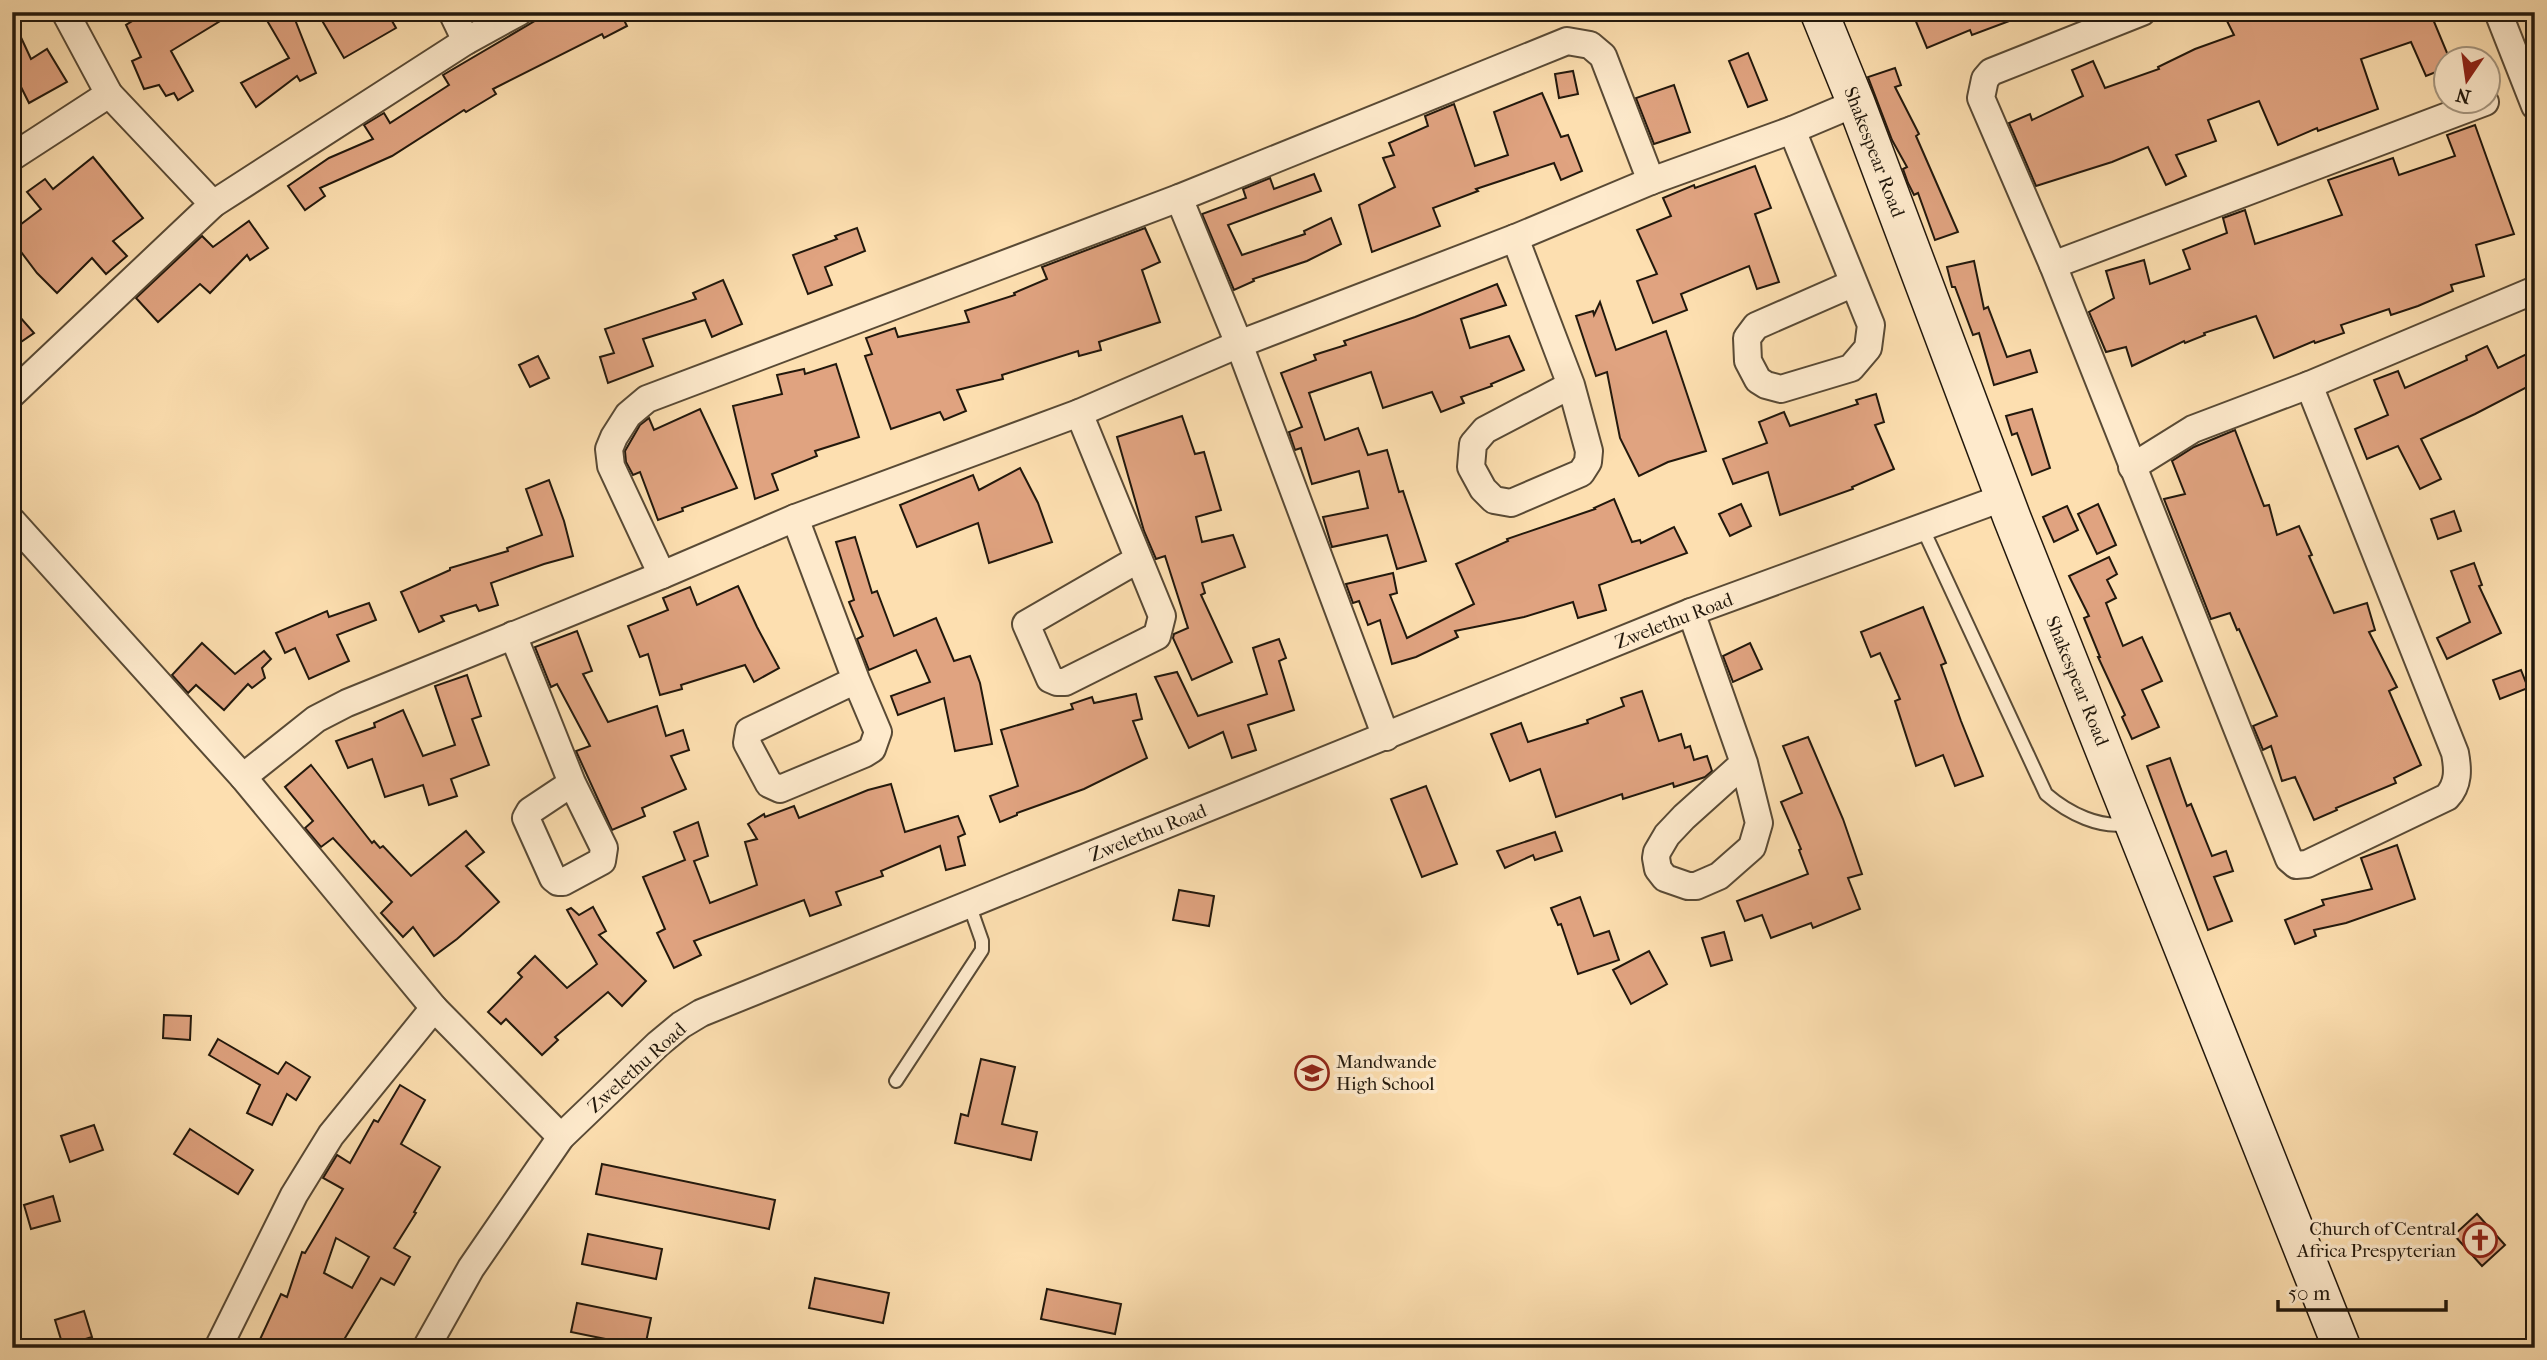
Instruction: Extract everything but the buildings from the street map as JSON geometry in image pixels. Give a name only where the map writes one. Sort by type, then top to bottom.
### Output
[{"type":"street","points":[[65,12],[109,94],[213,204]]},
{"type":"street","points":[[452,12],[467,41]]},
{"type":"street","points":[[12,394],[213,204],[467,41],[519,12]]},
{"type":"street","name":"Shakespear Road","points":[[1819,12],[2005,496],[2342,1348]]},
{"type":"street","points":[[2142,12],[1991,72],[1985,79],[1981,98],[2053,265],[2289,859],[2296,865],[2307,864],[2447,797],[2457,780],[2457,764],[2450,740],[2309,385]]},
{"type":"street","points":[[2498,12],[2531,96],[2502,99]]},
{"type":"street","points":[[662,575],[611,466],[609,449],[614,437],[638,405],[647,399],[1180,198],[1567,41],[1590,45],[1603,56],[1651,181]]},
{"type":"street","points":[[12,158],[109,94]]},
{"type":"street","points":[[243,776],[328,712],[795,518],[1079,413],[1239,344],[1515,239],[1651,181],[1791,130],[1856,103]]},
{"type":"street","points":[[2053,265],[2446,116]]},
{"type":"street","points":[[1791,130],[1854,283],[1871,325],[1868,348],[1851,368],[1781,389],[1758,380],[1748,361],[1747,338],[1756,326],[1854,283]]},
{"type":"street","points":[[1180,198],[1239,344],[1386,737]]},
{"type":"street","points":[[1515,239],[1571,385],[1589,451],[1588,462],[1581,474],[1511,503],[1494,500],[1483,489],[1471,467],[1473,444],[1485,430],[1571,385]]},
{"type":"street","points":[[2132,467],[2193,429],[2309,385],[2535,289]]},
{"type":"street","points":[[1079,413],[1162,617],[1157,636],[1065,682],[1050,679],[1026,624],[1137,560]]},
{"type":"street","name":"Zwelethu Road","points":[[426,1348],[471,1268],[561,1137],[658,1044],[701,1013],[1691,612],[2005,496]]},
{"type":"street","points":[[795,518],[878,732],[873,748],[864,754],[785,787],[775,788],[769,784],[747,743],[749,731],[856,680]]},
{"type":"street","points":[[12,521],[243,776],[434,1009],[561,1137]]},
{"type":"street","points":[[1691,612],[1744,764],[1759,820],[1752,847],[1718,876],[1696,886],[1681,885],[1665,878],[1658,870],[1656,858],[1667,835],[1744,764]]},
{"type":"street","points":[[513,635],[572,783]]},
{"type":"street","points":[[218,1348],[294,1195],[331,1135],[434,1009]]},
{"type":"lane","points":[[1922,526],[2046,794],[2063,808],[2094,821],[2117,826],[2133,822]]},
{"type":"lane","points":[[896,1081],[982,950],[982,941],[969,904]]},
{"type":"place","name":"Mandwande High School","points":[[1312,1073]]},
{"type":"place","name":"Church of Central Africa Prespyterian","points":[[2480,1240]]}]
